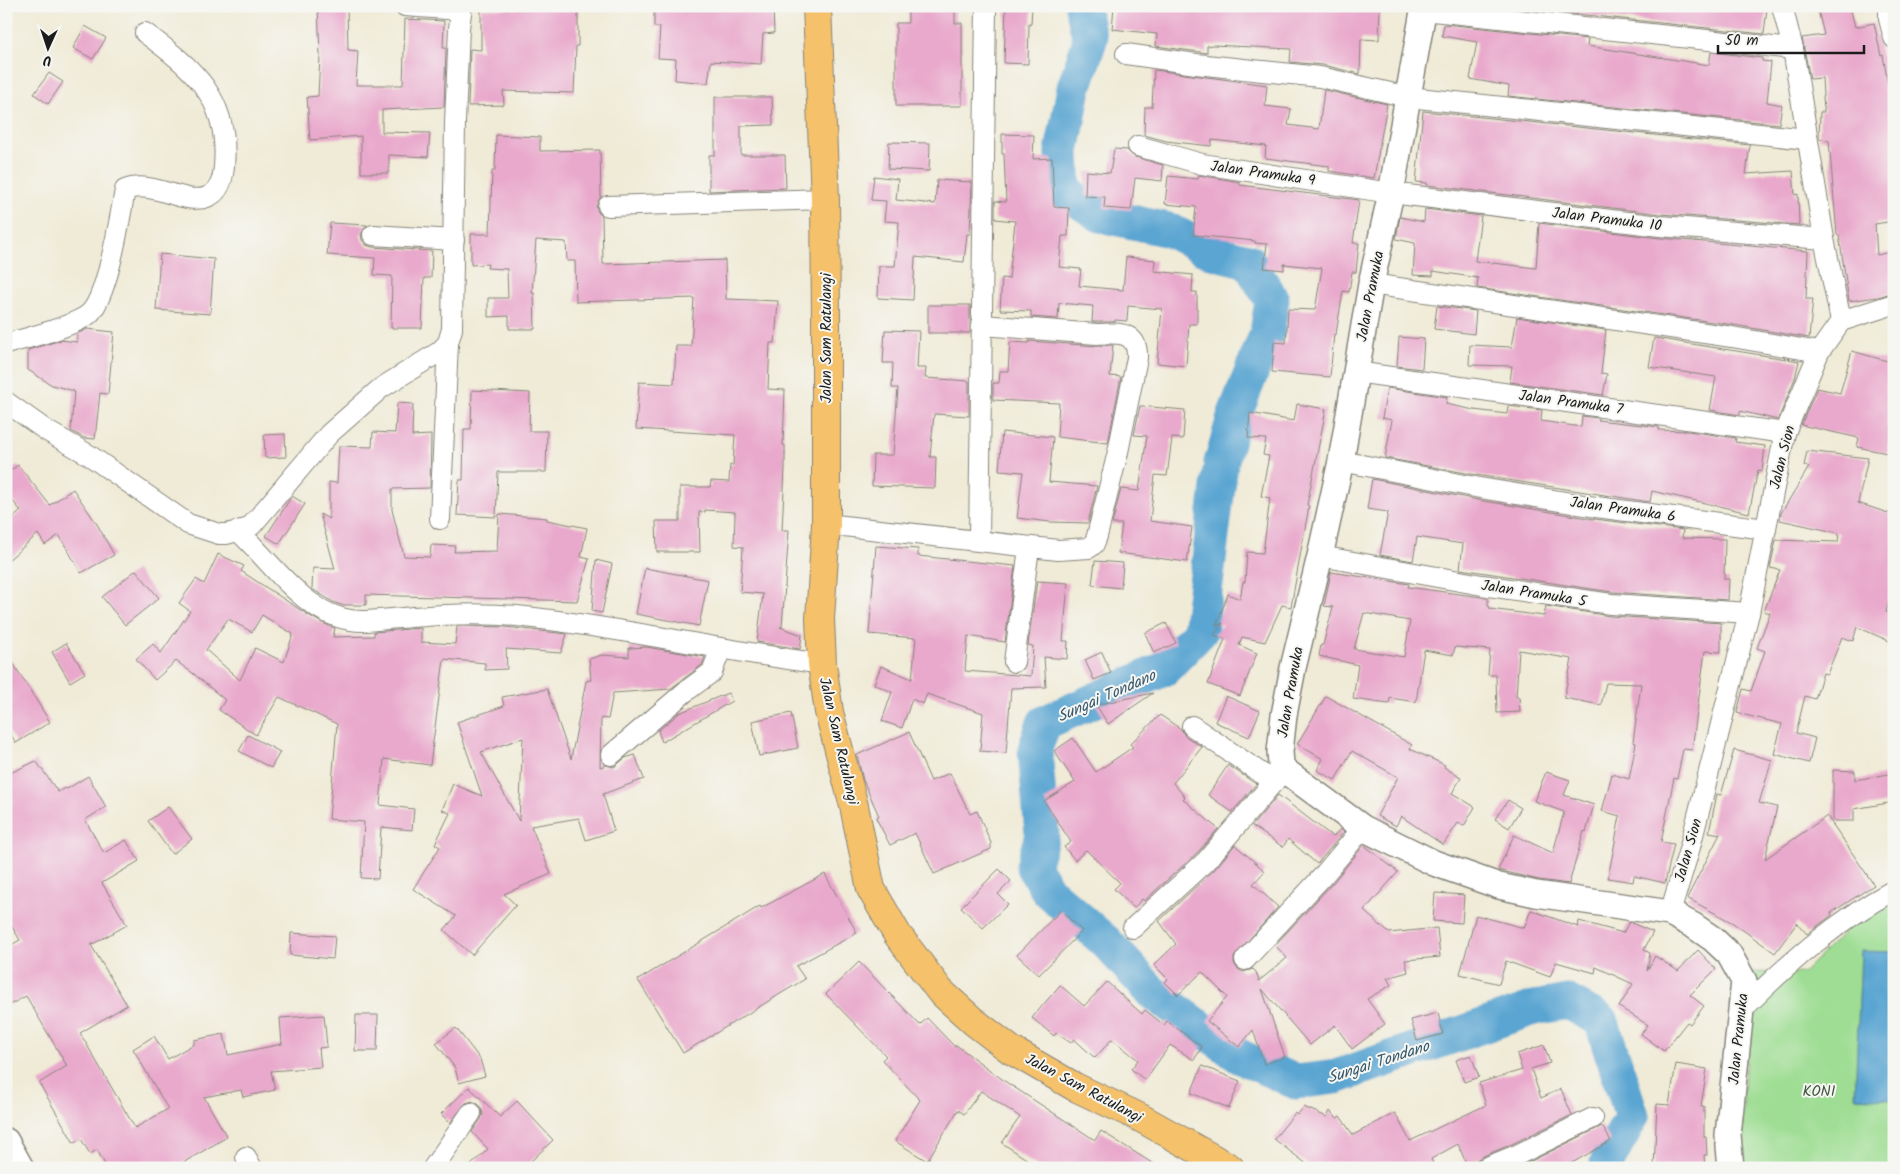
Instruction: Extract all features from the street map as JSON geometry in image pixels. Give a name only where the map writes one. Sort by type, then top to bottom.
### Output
[{"type":"main road","name":"Jalan Sam Ratulangi","points":[[818,6],[826,198],[826,524],[820,619],[822,664],[829,712],[854,806],[870,889],[896,934],[940,991],[973,1021],[1011,1050],[1075,1087],[1139,1117],[1230,1168]]},
{"type":"street","points":[[405,6],[461,8],[455,122],[452,329],[448,343],[440,519]]},
{"type":"street","points":[[979,542],[986,6]]},
{"type":"street","points":[[1782,6],[1793,49],[1807,140],[1817,186],[1824,239],[1841,321],[1894,304]]},
{"type":"street","points":[[1889,6],[1889,19],[1894,38]]},
{"type":"street","points":[[1423,8],[1793,49]]},
{"type":"street","name":"Jalan Pramuka","points":[[1423,8],[1391,192],[1371,284],[1341,461],[1293,668],[1284,715],[1279,776],[1364,828],[1434,863],[1499,886],[1536,894],[1670,913],[1713,939],[1729,954],[1744,981],[1728,1135],[1731,1168]]},
{"type":"street","points":[[6,344],[68,326],[90,313],[100,298],[105,282],[125,190],[148,187],[200,199],[209,196],[218,189],[222,182],[225,159],[224,127],[212,96],[186,65],[145,33]]},
{"type":"street","points":[[1126,54],[1196,64],[1320,77],[1408,97],[1807,140]]},
{"type":"street","name":"Jalan Pramuka 9","points":[[1138,146],[1202,164],[1391,192]]},
{"type":"street","name":"Jalan Pramuka 10","points":[[1391,192],[1660,226],[1824,239]]},
{"type":"street","points":[[608,206],[826,198]]},
{"type":"street","points":[[373,235],[454,240]]},
{"type":"street","points":[[1371,284],[1722,335],[1819,352]]},
{"type":"street","name":"Jalan Sion","points":[[1670,913],[1690,847],[1749,613],[1785,433],[1819,352],[1841,321]]},
{"type":"street","points":[[826,524],[1029,548],[1066,550],[1089,548],[1094,544],[1106,507],[1137,358],[1135,341],[1127,336],[1116,333],[1097,334],[982,325]]},
{"type":"street","points":[[6,402],[48,431],[89,455],[188,524],[219,534],[227,534],[239,532],[252,525],[329,434],[350,414],[381,388],[439,352],[448,343]]},
{"type":"street","name":"Jalan Pramuka 7","points":[[1356,372],[1785,433]]},
{"type":"street","name":"Jalan Pramuka 6","points":[[1341,461],[1480,488],[1596,507],[1766,529]]},
{"type":"street","points":[[239,532],[309,602],[328,613],[355,620],[367,621],[448,614],[526,617],[601,627],[781,659],[822,664]]},
{"type":"street","points":[[1014,662],[1029,548]]},
{"type":"street","name":"Jalan Pramuka 5","points":[[1320,556],[1482,585],[1611,604],[1749,613]]},
{"type":"street","points":[[611,755],[626,740],[712,672],[721,648]]},
{"type":"street","points":[[1133,928],[1207,860],[1279,776],[1192,726]]},
{"type":"street","points":[[1245,960],[1364,828]]},
{"type":"street","points":[[1740,1012],[1776,976],[1825,934],[1863,907],[1894,890]]},
{"type":"street","points":[[433,1168],[472,1113]]},
{"type":"street","points":[[1485,1168],[1593,1118]]},
{"type":"street","points":[[6,1141],[21,1168]]},
{"type":"green space","name":"KONI","points":[[1894,902],[1894,1168],[1739,1168],[1751,972],[1803,973],[1862,914]]},
{"type":"water","points":[[1861,951],[1894,952],[1894,1099],[1855,1097]]},
{"type":"building","points":[[318,6],[347,6],[348,50],[358,51],[356,85],[403,85],[405,19],[444,21],[443,48],[446,48],[444,107],[382,110],[382,132],[430,133],[428,157],[389,155],[389,173],[361,173],[361,136],[310,140],[307,97],[318,96],[320,56]]},
{"type":"building","points":[[518,6],[578,6],[578,46],[576,46],[574,93],[503,91],[504,105],[468,106],[470,49],[481,50],[481,8],[518,9]]},
{"type":"building","points":[[654,6],[773,6],[774,33],[763,34],[761,64],[711,61],[708,83],[675,80],[676,59],[658,58],[660,27],[654,27]]},
{"type":"building","points":[[908,6],[955,6],[955,23],[962,23],[962,106],[896,106],[896,23],[908,23]]},
{"type":"building","points":[[1006,6],[1032,6],[1031,24],[1029,24],[1028,64],[1004,63]]},
{"type":"building","points":[[1114,6],[1380,6],[1379,40],[1361,39],[1360,74],[1323,65],[1290,62],[1291,49],[1213,45],[1207,46],[1207,53],[1156,46],[1157,34],[1112,29]]},
{"type":"building","points":[[1501,6],[1749,6],[1767,8],[1764,34]]},
{"type":"building","points":[[1817,6],[1850,6],[1855,27],[1874,23],[1881,56],[1883,55],[1894,120],[1894,221],[1875,224],[1877,255],[1894,251],[1894,292],[1878,297],[1849,301],[1839,235],[1837,235],[1829,141],[1819,138],[1820,112],[1824,112],[1822,78],[1810,79],[1802,38],[1824,35]]},
{"type":"building","points":[[1444,24],[1588,39],[1587,46],[1709,65],[1711,52],[1762,58],[1762,61],[1771,62],[1767,102],[1782,105],[1779,124],[1508,96],[1509,86],[1470,79],[1477,42],[1442,36]]},
{"type":"building","points":[[85,26],[106,38],[93,59],[73,48]]},
{"type":"building","points":[[1154,70],[1267,85],[1265,106],[1291,109],[1288,125],[1319,129],[1324,90],[1387,104],[1374,178],[1329,171],[1329,166],[1265,158],[1266,146],[1212,140],[1211,146],[1166,141],[1144,135],[1145,107],[1152,107]]},
{"type":"building","points":[[49,73],[63,82],[48,104],[34,94]]},
{"type":"building","points":[[715,97],[772,97],[773,125],[741,126],[741,155],[785,155],[786,188],[709,191],[709,155],[715,155]]},
{"type":"building","points":[[1423,111],[1750,145],[1746,174],[1793,171],[1795,195],[1798,194],[1799,225],[1661,214],[1427,185],[1427,183],[1416,182]]},
{"type":"building","points":[[1002,134],[1034,135],[1033,159],[1052,158],[1054,207],[1069,208],[1068,236],[1062,236],[1059,267],[1081,269],[1079,286],[1123,290],[1126,257],[1155,260],[1154,271],[1193,275],[1192,292],[1197,292],[1197,324],[1189,324],[1186,366],[1157,363],[1162,309],[1128,306],[1127,321],[1115,320],[1115,322],[1092,322],[1093,306],[1059,303],[1058,319],[1031,317],[1031,311],[1000,310],[1002,278],[1009,279],[1015,221],[995,219],[995,201],[1006,202]]},
{"type":"building","points":[[496,135],[540,137],[540,151],[600,150],[601,196],[596,206],[602,216],[603,264],[725,260],[726,299],[778,301],[775,343],[770,343],[768,389],[785,390],[783,445],[785,445],[785,468],[782,530],[789,530],[782,627],[780,627],[802,635],[800,649],[757,642],[763,594],[740,592],[743,547],[734,546],[735,512],[705,510],[705,512],[699,512],[700,552],[657,552],[656,521],[680,521],[680,487],[710,487],[711,481],[729,482],[730,465],[733,465],[735,435],[636,429],[639,382],[674,384],[676,346],[691,346],[694,298],[576,302],[575,261],[567,261],[566,242],[536,240],[532,293],[534,293],[535,329],[509,329],[509,316],[488,317],[488,298],[508,298],[507,269],[487,268],[488,264],[471,265],[471,234],[490,234],[492,171],[495,171]]},
{"type":"building","points":[[889,142],[930,143],[929,171],[888,169]]},
{"type":"building","points":[[1114,149],[1127,150],[1135,157],[1163,165],[1162,181],[1135,178],[1131,210],[1104,208],[1105,197],[1085,196],[1086,171],[1110,173]]},
{"type":"building","points":[[1199,175],[1240,182],[1240,185],[1359,200],[1353,243],[1359,243],[1356,272],[1352,272],[1349,292],[1343,291],[1336,334],[1334,334],[1330,377],[1272,372],[1274,342],[1286,343],[1288,309],[1315,310],[1322,268],[1284,264],[1284,270],[1264,268],[1267,244],[1255,243],[1255,241],[1193,235],[1196,207],[1165,204],[1168,176],[1198,179]]},
{"type":"building","points":[[874,176],[898,179],[896,200],[935,204],[937,180],[972,182],[970,234],[967,234],[964,262],[915,257],[913,300],[878,298],[879,266],[895,266],[899,222],[884,221],[886,201],[871,200]]},
{"type":"building","points":[[1425,209],[1481,216],[1475,261],[1536,268],[1539,223],[1659,238],[1808,251],[1806,299],[1813,299],[1809,338],[1734,325],[1477,288],[1478,278],[1433,271],[1433,276],[1413,275],[1415,243],[1396,239],[1400,217],[1424,222]]},
{"type":"building","points":[[330,223],[367,225],[361,234],[362,240],[366,245],[372,247],[432,251],[431,278],[424,278],[422,328],[391,328],[392,276],[374,275],[375,258],[327,255]]},
{"type":"building","points":[[160,254],[214,259],[210,314],[156,310]]},
{"type":"building","points":[[928,305],[970,305],[970,333],[928,333]]},
{"type":"building","points":[[1437,306],[1476,311],[1474,334],[1434,329]]},
{"type":"building","points":[[1517,317],[1606,330],[1601,373],[1607,374],[1603,395],[1510,382],[1512,366],[1469,365],[1470,345],[1512,347]]},
{"type":"building","points":[[87,329],[114,332],[108,394],[100,393],[95,439],[84,438],[71,431],[74,391],[52,385],[28,370],[28,350],[61,340],[77,342],[77,334]]},
{"type":"building","points":[[885,330],[919,331],[917,368],[926,368],[925,378],[969,381],[969,416],[934,414],[930,457],[936,457],[935,488],[872,486],[873,455],[893,455],[898,388],[892,388],[893,363],[883,363]]},
{"type":"building","points":[[1399,337],[1424,339],[1422,369],[1397,366]]},
{"type":"building","points":[[1654,338],[1799,361],[1795,378],[1778,420],[1740,411],[1740,415],[1710,410],[1716,377],[1649,367]]},
{"type":"building","points":[[1029,341],[1096,346],[1113,345],[1110,376],[1121,377],[1108,443],[1057,437],[1059,403],[993,400],[993,383],[999,383],[1000,371],[1008,371],[1010,342],[1029,343]]},
{"type":"building","points":[[1852,351],[1894,363],[1894,416],[1887,453],[1857,447],[1859,438],[1801,425],[1817,388],[1840,393]]},
{"type":"building","points":[[1387,388],[1447,397],[1446,404],[1474,410],[1507,414],[1508,406],[1542,410],[1541,421],[1581,427],[1582,416],[1598,418],[1598,420],[1659,427],[1659,430],[1688,431],[1736,438],[1735,442],[1765,446],[1762,471],[1758,470],[1749,513],[1652,491],[1650,502],[1482,476],[1385,458],[1392,420],[1382,418]]},
{"type":"building","points":[[472,390],[530,393],[529,431],[547,431],[546,472],[498,472],[496,517],[457,515],[459,480],[463,480],[464,429],[471,429]]},
{"type":"building","points":[[397,403],[413,404],[412,436],[431,435],[430,488],[392,489],[392,510],[404,556],[430,557],[431,545],[455,546],[454,552],[497,551],[499,514],[547,518],[547,520],[587,528],[581,557],[589,559],[577,601],[366,595],[366,605],[341,605],[312,589],[313,568],[335,569],[320,514],[329,519],[329,482],[337,483],[339,446],[372,447],[373,432],[395,433]]},
{"type":"building","points":[[1297,404],[1326,409],[1307,505],[1309,506],[1291,607],[1282,605],[1265,642],[1242,637],[1239,645],[1257,653],[1240,696],[1208,684],[1225,639],[1214,635],[1223,623],[1216,626],[1228,594],[1240,599],[1243,582],[1245,582],[1247,552],[1263,553],[1270,498],[1261,496],[1269,456],[1263,455],[1266,439],[1248,438],[1250,413],[1294,421]]},
{"type":"building","points":[[1140,406],[1185,410],[1183,439],[1172,438],[1167,476],[1155,475],[1150,521],[1192,527],[1187,562],[1118,553],[1122,524],[1112,524],[1121,489],[1139,491],[1147,436],[1134,435]]},
{"type":"building","points":[[1002,432],[1053,437],[1049,482],[1097,486],[1088,523],[1050,522],[1017,518],[1023,472],[999,470]]},
{"type":"building","points":[[285,434],[286,457],[265,458],[264,435]]},
{"type":"building","points":[[1807,451],[1868,458],[1858,503],[1894,515],[1894,584],[1886,612],[1894,615],[1894,643],[1857,627],[1853,641],[1842,637],[1827,674],[1823,673],[1815,699],[1805,696],[1796,733],[1815,738],[1809,763],[1774,754],[1782,724],[1737,713],[1743,689],[1751,691],[1765,651],[1757,648],[1770,613],[1764,611],[1780,570],[1770,568],[1776,540],[1838,542],[1839,533],[1780,520],[1781,513],[1809,467],[1804,466]]},
{"type":"building","points":[[18,465],[50,505],[73,489],[97,524],[114,555],[81,573],[59,535],[45,545],[38,534],[6,562],[6,524],[21,511],[6,493],[6,474]]},
{"type":"building","points":[[1372,479],[1478,500],[1594,519],[1683,530],[1682,538],[1725,539],[1724,579],[1729,579],[1728,600],[1612,592],[1460,569],[1463,544],[1417,537],[1413,561],[1380,555],[1388,512],[1367,509]]},
{"type":"building","points":[[292,496],[305,504],[279,544],[266,536]]},
{"type":"building","points":[[876,546],[918,549],[918,556],[1015,566],[1005,642],[968,636],[965,671],[1031,676],[1033,646],[1028,645],[1037,581],[1068,583],[1063,641],[1068,641],[1067,659],[1044,657],[1046,687],[1011,688],[1006,753],[980,751],[983,713],[927,694],[923,704],[912,699],[902,728],[882,721],[892,692],[874,684],[881,666],[912,679],[916,638],[869,634]]},
{"type":"building","points":[[218,554],[244,566],[241,571],[305,613],[335,628],[333,637],[374,636],[374,632],[421,628],[421,642],[455,644],[457,626],[505,627],[567,634],[561,653],[506,649],[507,669],[485,670],[485,663],[444,659],[430,765],[384,759],[380,805],[414,809],[412,830],[381,827],[378,879],[361,878],[364,822],[329,819],[337,724],[279,697],[256,735],[219,710],[225,700],[176,661],[155,680],[136,659],[153,644],[161,653],[190,611],[179,603],[196,579],[204,584]],"holes":[[[262,615],[293,634],[284,662],[255,648],[240,680],[206,650],[228,619],[252,632]]]},
{"type":"building","points":[[596,560],[612,564],[602,613],[592,611]]},
{"type":"building","points":[[1095,561],[1123,563],[1121,588],[1092,585]]},
{"type":"building","points":[[645,568],[708,580],[699,626],[636,614]]},
{"type":"building","points":[[136,570],[159,598],[125,625],[102,597]]},
{"type":"building","points":[[1331,572],[1409,584],[1408,587],[1488,598],[1490,609],[1544,616],[1546,606],[1610,616],[1721,623],[1721,652],[1705,651],[1692,750],[1683,749],[1677,779],[1674,778],[1661,842],[1674,844],[1665,883],[1634,876],[1633,882],[1608,878],[1620,816],[1602,811],[1612,774],[1629,779],[1636,743],[1633,742],[1641,684],[1606,683],[1601,705],[1564,698],[1572,659],[1519,650],[1516,697],[1519,697],[1520,712],[1497,713],[1496,675],[1488,675],[1490,650],[1455,647],[1453,655],[1424,650],[1416,702],[1390,698],[1389,704],[1353,699],[1358,665],[1319,656],[1333,607],[1324,606]],"holes":[[[1364,613],[1410,621],[1404,657],[1354,649]]]},
{"type":"building","points":[[1166,623],[1176,643],[1154,653],[1145,633]]},
{"type":"building","points":[[66,643],[85,673],[70,682],[52,652]]},
{"type":"building","points":[[646,647],[705,657],[702,665],[670,689],[613,693],[608,719],[601,718],[600,767],[606,765],[614,767],[625,758],[635,755],[644,779],[603,794],[614,831],[586,840],[579,818],[531,826],[551,874],[504,894],[516,905],[472,955],[444,930],[456,916],[413,889],[440,847],[435,844],[450,813],[442,810],[453,784],[482,796],[457,722],[504,706],[502,697],[547,689],[571,759],[586,681],[591,680],[589,659],[602,655],[629,657],[629,648]],"holes":[[[523,738],[519,821],[481,752]]]},
{"type":"building","points":[[6,652],[50,722],[16,743],[6,727]]},
{"type":"building","points":[[1102,652],[1111,673],[1094,680],[1085,660]]},
{"type":"building","points":[[728,693],[732,701],[662,742],[658,731],[679,713]]},
{"type":"building","points":[[1153,693],[1108,724],[1096,705],[1114,701]]},
{"type":"building","points":[[1226,696],[1260,711],[1249,737],[1215,722]]},
{"type":"building","points":[[1326,696],[1412,745],[1410,749],[1445,765],[1444,767],[1461,778],[1452,793],[1475,807],[1464,826],[1458,823],[1443,845],[1401,816],[1396,826],[1377,816],[1398,777],[1352,751],[1335,780],[1317,770],[1323,759],[1297,744]]},
{"type":"building","points":[[791,713],[798,748],[759,756],[752,721]]},
{"type":"building","points":[[1160,715],[1181,729],[1185,736],[1202,747],[1173,783],[1185,797],[1183,799],[1218,829],[1198,852],[1144,901],[1142,899],[1134,908],[1114,889],[1120,883],[1086,850],[1075,860],[1064,847],[1071,842],[1044,801],[1075,782],[1054,751],[1073,738],[1096,772],[1133,747],[1130,744]]},
{"type":"building","points":[[909,732],[931,781],[950,773],[970,814],[977,811],[991,843],[991,849],[934,874],[915,833],[890,845],[876,818],[879,816],[863,780],[857,755]]},
{"type":"building","points":[[248,735],[280,752],[271,768],[239,751]]},
{"type":"building","points":[[1734,750],[1772,760],[1759,803],[1777,807],[1765,859],[1827,816],[1874,885],[1831,913],[1832,915],[1807,934],[1797,923],[1775,953],[1733,923],[1687,898],[1720,834],[1709,832],[1717,794],[1721,795]]},
{"type":"building","points":[[36,761],[58,792],[67,789],[88,776],[106,807],[85,820],[104,853],[126,840],[139,861],[102,883],[127,925],[91,945],[127,1005],[80,1033],[135,1128],[168,1109],[133,1049],[154,1036],[168,1059],[194,1044],[194,1040],[224,1034],[228,1055],[282,1044],[280,1018],[324,1015],[327,1047],[319,1048],[321,1067],[271,1071],[275,1090],[243,1097],[241,1090],[204,1097],[227,1137],[174,1168],[107,1168],[97,1150],[90,1154],[81,1139],[74,1143],[39,1083],[67,1066],[26,996],[6,1007],[6,948],[20,940],[6,917],[6,775]]},
{"type":"building","points":[[1228,765],[1256,784],[1232,812],[1208,795]]},
{"type":"building","points":[[1833,770],[1855,771],[1855,780],[1894,773],[1894,802],[1854,809],[1854,821],[1833,821]]},
{"type":"building","points":[[1546,772],[1570,780],[1564,795],[1594,805],[1586,832],[1584,831],[1569,884],[1539,880],[1498,870],[1514,835],[1553,853],[1564,812],[1534,801]]},
{"type":"building","points":[[1278,795],[1333,837],[1340,829],[1344,832],[1317,864],[1288,839],[1283,847],[1252,826]]},
{"type":"building","points":[[1508,800],[1521,808],[1509,828],[1495,819]]},
{"type":"building","points":[[168,807],[192,839],[172,854],[148,821]]},
{"type":"building","points":[[1235,845],[1265,871],[1253,884],[1278,907],[1234,957],[1234,963],[1237,968],[1243,972],[1253,969],[1259,981],[1287,958],[1275,945],[1331,885],[1364,845],[1398,872],[1364,911],[1389,933],[1437,928],[1440,957],[1405,960],[1408,972],[1387,978],[1391,985],[1367,999],[1385,1024],[1352,1049],[1335,1025],[1310,1045],[1262,989],[1285,1057],[1264,1064],[1253,1030],[1239,1047],[1207,1021],[1227,997],[1202,972],[1178,995],[1165,982],[1168,979],[1154,965],[1176,944],[1159,921],[1215,869]]},
{"type":"building","points":[[999,869],[1011,881],[998,894],[1008,904],[983,928],[961,907]]},
{"type":"building","points":[[825,874],[857,933],[796,966],[805,979],[683,1053],[638,980],[760,906],[761,908]]},
{"type":"building","points":[[1435,893],[1464,895],[1462,923],[1433,921]]},
{"type":"building","points":[[1061,910],[1082,931],[1039,975],[1017,955]]},
{"type":"building","points":[[1531,910],[1578,927],[1579,921],[1623,933],[1629,922],[1653,932],[1644,950],[1650,953],[1647,971],[1655,956],[1678,971],[1698,950],[1716,969],[1690,995],[1704,1006],[1690,1024],[1687,1022],[1664,1051],[1641,1034],[1648,1025],[1619,1007],[1633,984],[1596,967],[1595,973],[1556,962],[1550,977],[1506,961],[1499,984],[1460,974],[1476,915],[1524,928]]},
{"type":"building","points":[[291,933],[335,936],[333,959],[290,955]]},
{"type":"building","points":[[859,962],[920,1025],[927,1018],[955,1047],[956,1045],[1006,1082],[1095,1140],[1101,1131],[1160,1168],[1040,1168],[1002,1143],[1020,1117],[981,1091],[964,1114],[958,1110],[927,1161],[895,1141],[920,1100],[882,1060],[886,1056],[826,994]]},
{"type":"building","points":[[1107,982],[1142,1014],[1145,1010],[1164,1025],[1167,1021],[1202,1047],[1194,1060],[1170,1045],[1145,1080],[1131,1069],[1138,1060],[1112,1039],[1095,1058],[1074,1039],[1071,1043],[1056,1033],[1054,1036],[1032,1018],[1060,985],[1084,1006]]},
{"type":"building","points":[[1438,1013],[1443,1034],[1417,1041],[1411,1020]]},
{"type":"building","points":[[356,1015],[378,1015],[377,1051],[355,1051]]},
{"type":"building","points":[[456,1028],[480,1059],[485,1076],[459,1083],[455,1068],[436,1043]]},
{"type":"building","points":[[1544,1045],[1550,1063],[1531,1069],[1541,1098],[1561,1089],[1572,1115],[1481,1157],[1475,1161],[1473,1168],[1468,1168],[1458,1144],[1431,1159],[1435,1168],[1312,1168],[1274,1139],[1295,1113],[1297,1115],[1304,1107],[1327,1117],[1330,1111],[1337,1118],[1340,1116],[1353,1135],[1395,1113],[1410,1141],[1486,1105],[1479,1083],[1522,1070],[1517,1054]]},
{"type":"building","points":[[1471,1055],[1479,1077],[1464,1082],[1456,1060]]},
{"type":"building","points":[[1676,1064],[1707,1069],[1701,1106],[1704,1106],[1704,1137],[1706,1137],[1707,1155],[1704,1155],[1705,1168],[1654,1168],[1657,1104],[1669,1105]]},
{"type":"building","points":[[1202,1066],[1240,1081],[1229,1108],[1191,1093]]},
{"type":"building","points":[[469,1087],[500,1117],[517,1101],[553,1140],[524,1168],[468,1168],[488,1149],[472,1132],[481,1119],[483,1113],[481,1108],[472,1101],[466,1103],[450,1123],[441,1114]]},
{"type":"building","points":[[1602,1126],[1611,1141],[1563,1168],[1517,1168]]},
{"type":"waterway","name":"Sungai Tondano","points":[[1082,6],[1090,40],[1074,88],[1062,152],[1064,191],[1100,215],[1169,230],[1212,252],[1248,261],[1272,300],[1267,333],[1235,414],[1221,463],[1200,632],[1164,669],[1044,723],[1035,749],[1042,835],[1033,867],[1049,892],[1106,942],[1151,991],[1239,1056],[1296,1082],[1336,1077],[1534,1008],[1568,1002],[1601,1020],[1632,1116],[1607,1162],[1607,1168]]}]
